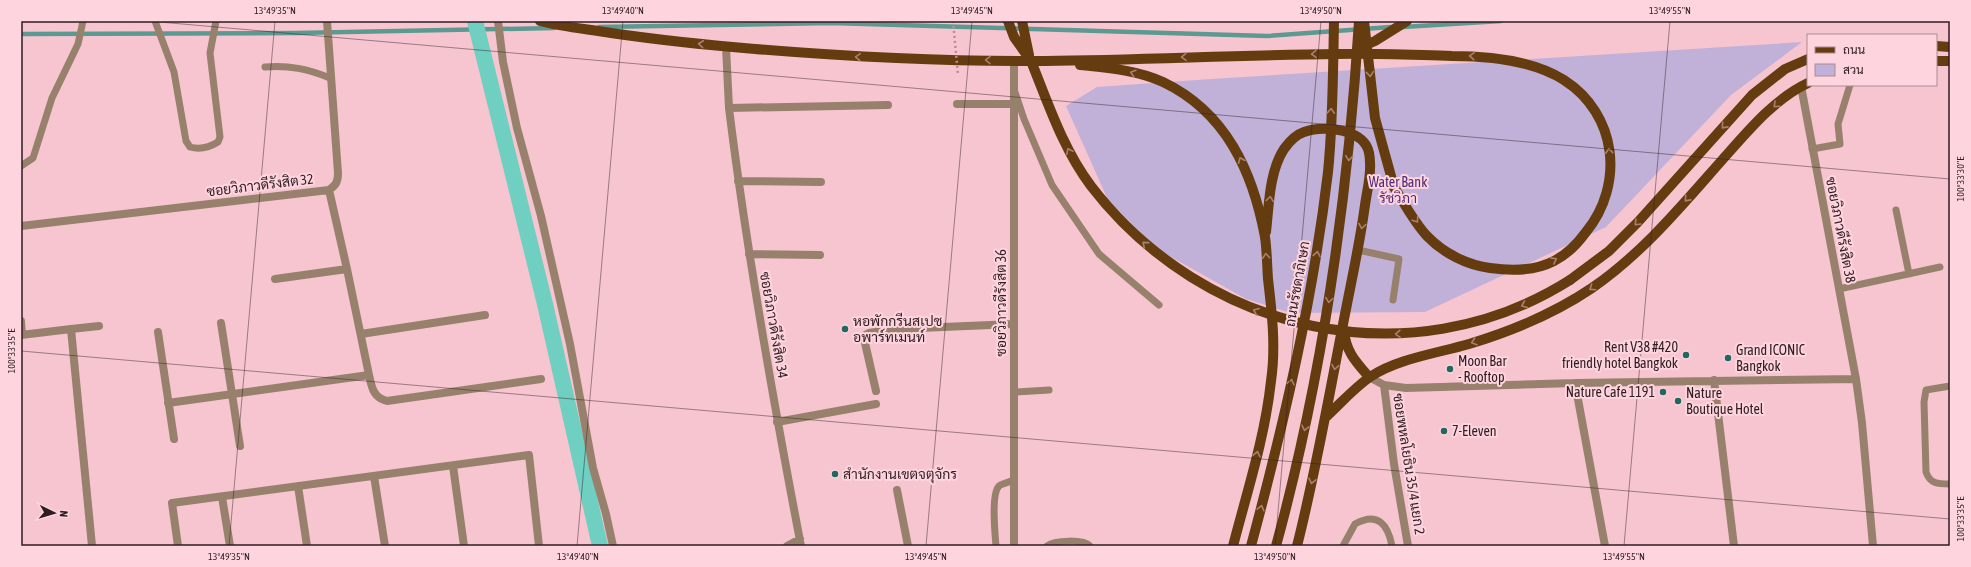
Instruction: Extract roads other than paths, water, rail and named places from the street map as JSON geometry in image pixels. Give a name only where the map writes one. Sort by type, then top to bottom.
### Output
[{"type":"main road","points":[[540,21],[659,40],[726,47],[873,58],[1041,61],[1340,54],[1473,56],[1510,61],[1555,75],[1567,82],[1581,94],[1603,128],[1608,142],[1611,166],[1609,187],[1603,207],[1592,225],[1580,240],[1555,260],[1538,266],[1514,270],[1478,267],[1446,251],[1426,235],[1394,187],[1375,118],[1364,21]]},
{"type":"main road","points":[[1008,21],[1014,37],[1031,61]]},
{"type":"main road","points":[[1022,21],[1031,61],[1059,130],[1072,157],[1090,184],[1116,217],[1169,264],[1232,300],[1260,312],[1292,322],[1329,330],[1378,334],[1435,331],[1471,324],[1512,310],[1546,296],[1609,251],[1638,222],[1752,95],[1785,69],[1807,59]]},
{"type":"main road","name":"ถนนรัชดาภิเษก","points":[[1251,546],[1292,382],[1308,308],[1318,245],[1328,170],[1334,21]]},
{"type":"main road","points":[[1276,546],[1305,426],[1328,311],[1347,174],[1359,21]]},
{"type":"main road","points":[[1340,54],[1356,49],[1386,34],[1407,21]]},
{"type":"main road","points":[[1937,46],[1950,47]]},
{"type":"main road","points":[[1041,61],[1125,70],[1161,82],[1180,92],[1202,108],[1237,150],[1252,185],[1265,238],[1273,316],[1272,381],[1253,471],[1233,546]]},
{"type":"main road","points":[[1937,61],[1950,61]]},
{"type":"main road","points":[[1327,416],[1369,377],[1394,365],[1471,343],[1522,326],[1562,307],[1592,288],[1621,266],[1671,217],[1753,126],[1785,97],[1804,85]]},
{"type":"main road","points":[[1265,238],[1275,171],[1282,151],[1290,141],[1303,132],[1317,129],[1340,131],[1359,138],[1363,142],[1368,152],[1370,164],[1358,250],[1343,323],[1327,416],[1296,546]]},
{"type":"main road","points":[[1343,323],[1347,348],[1352,358],[1369,377]]},
{"type":"street","name":"ซอยวิภาวดีรังสิต 32","points":[[21,226],[329,190],[335,186],[338,174],[327,21]]},
{"type":"street","points":[[498,21],[503,62],[517,128],[544,231],[570,344],[593,468],[613,546]]},
{"type":"street","name":"ซอยวิภาวดีรังสิต 34","points":[[726,47],[729,108],[738,182],[777,422],[800,542]]},
{"type":"street","name":"ซอยวิภาวดีรังสิต 36","points":[[1014,60],[1014,546]]},
{"type":"street","name":"ซอยวิภาวดีรังสิต 38","points":[[1804,85],[1812,149],[1856,379],[1862,423],[1873,546]]},
{"type":"street","points":[[957,104],[1014,104]]},
{"type":"street","points":[[729,108],[888,105]]},
{"type":"street","points":[[738,182],[821,182]]},
{"type":"street","points":[[329,190],[374,395],[387,401],[541,380]]},
{"type":"street","points":[[749,254],[820,255]]},
{"type":"street","points":[[275,279],[347,269]]},
{"type":"street","points":[[361,334],[485,315]]},
{"type":"street","points":[[21,321],[22,335],[98,326]]},
{"type":"street","points":[[221,324],[240,446]]},
{"type":"street","points":[[876,391],[865,343],[865,335],[869,333],[896,329],[1014,324]]},
{"type":"street","points":[[71,330],[92,546]]},
{"type":"street","points":[[158,332],[174,439]]},
{"type":"street","points":[[168,403],[369,375]]},
{"type":"street","points":[[1369,377],[1384,385],[1406,388],[1714,380],[1856,379]]},
{"type":"street","points":[[1714,380],[1734,546]]},
{"type":"street","points":[[1575,383],[1605,546]]},
{"type":"street","name":"ซอยพหลโยธิน 35/4 แยก 2","points":[[1384,385],[1394,464],[1408,546]]},
{"type":"street","points":[[777,422],[876,404]]},
{"type":"street","points":[[178,546],[172,503],[529,455],[539,546]]},
{"type":"street","points":[[453,466],[464,546]]},
{"type":"street","points":[[374,476],[385,546]]},
{"type":"street","points":[[298,486],[307,546]]},
{"type":"street","points":[[897,490],[908,546]]},
{"type":"street","points":[[222,497],[230,546]]},
{"type":"street","points":[[787,546],[800,542]]},
{"type":"lane","points":[[21,166],[33,158],[52,98],[78,44],[83,21]]},
{"type":"lane","points":[[155,21],[174,72],[186,141],[190,147],[195,148],[211,147],[218,142],[220,137],[210,53],[216,21]]},
{"type":"lane","points":[[265,67],[296,67],[313,71],[330,78]]},
{"type":"lane","points":[[1812,149],[1840,144],[1838,124],[1850,86]]},
{"type":"lane","points":[[1014,88],[1024,119],[1052,185],[1060,198],[1098,254],[1159,305]]},
{"type":"lane","points":[[1896,210],[1910,274]]},
{"type":"lane","points":[[1358,250],[1400,259],[1393,300]]},
{"type":"lane","points":[[1839,289],[1940,267]]},
{"type":"lane","points":[[1950,386],[1926,390],[1924,402],[1926,472],[1928,478],[1932,482],[1950,484]]},
{"type":"lane","points":[[1014,392],[1050,390]]},
{"type":"lane","points":[[996,546],[995,498],[997,490],[1000,486],[1014,480]]},
{"type":"lane","points":[[1343,546],[1355,524],[1370,519],[1380,522],[1387,528],[1392,546]]},
{"type":"lane","points":[[1047,546],[1057,542],[1068,541],[1083,542],[1090,546]]},
{"type":"waterway","points":[[475,21],[545,304],[600,546]]},
{"type":"waterway","points":[[1403,27],[1501,21]]},
{"type":"waterway","points":[[599,27],[831,23],[1267,36],[1391,27]]},
{"type":"waterway","points":[[21,34],[296,33],[554,28]]},
{"type":"place","name":"หอพักกรีนสเปซ อพาร์ทเมนท์","points":[[845,329]]},
{"type":"place","name":"Rent V38 #420 friendly hotel Bangkok","points":[[1686,355]]},
{"type":"place","name":"Grand ICONIC Bangkok","points":[[1728,358]]},
{"type":"place","name":"Moon Bar - Rooftop","points":[[1450,369]]},
{"type":"place","name":"Nature Cafe 1191","points":[[1663,392]]},
{"type":"place","name":"Nature Boutique Hotel","points":[[1678,401]]},
{"type":"place","name":"7-Eleven","points":[[1444,431]]},
{"type":"place","name":"สำนักงานเขตจตุจักร","points":[[835,474]]},
{"type":"park label","name":"Water Bank รัชวิภา","points":[[1398,190]]}]
